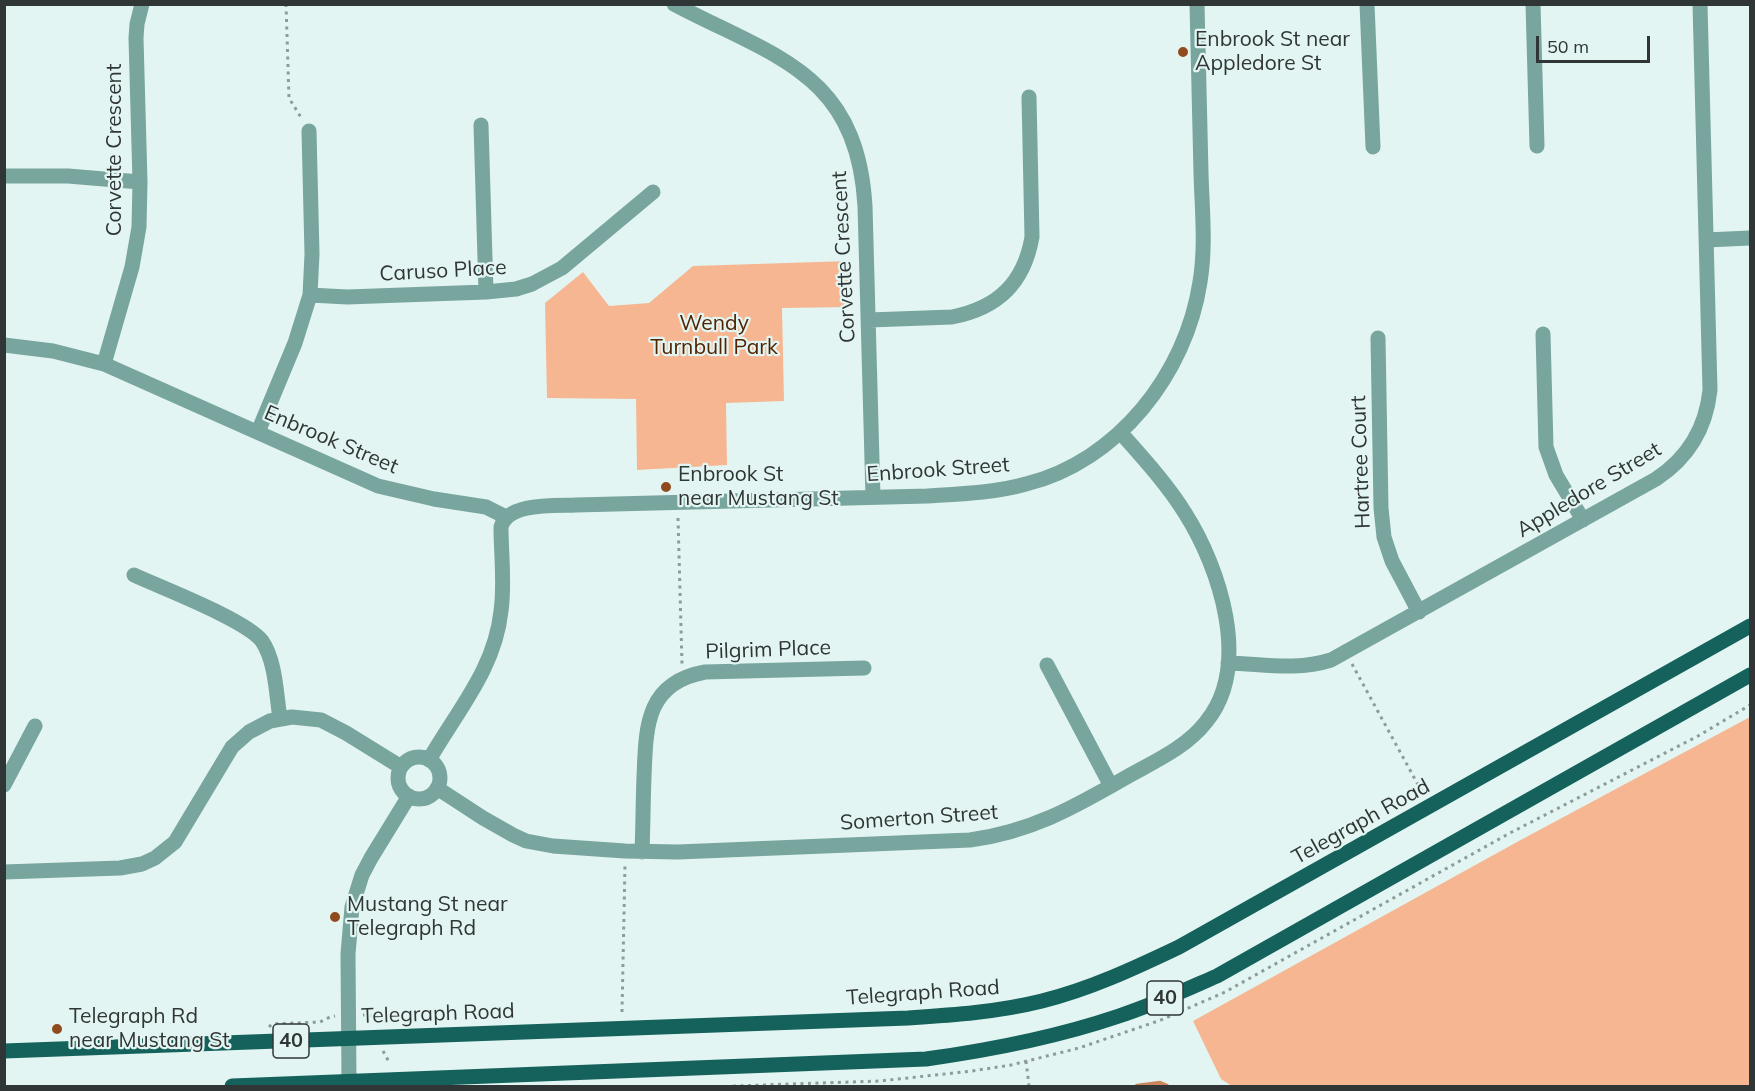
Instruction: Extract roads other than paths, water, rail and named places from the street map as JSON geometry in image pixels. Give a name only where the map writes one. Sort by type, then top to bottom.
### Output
[{"type":"main road","name":"Telegraph Road","points":[[4,1051],[936,1016],[1010,1007],[1062,995],[1116,976],[1179,947],[1750,626]]},
{"type":"main road","name":"40","points":[[232,1086],[926,1059],[1008,1045],[1084,1027],[1151,1004],[1226,970],[1750,675]]},
{"type":"street","name":"Corvette Crescent","points":[[104,364],[134,257],[138,227],[140,182],[136,38],[142,4]]},
{"type":"street","name":"Enbrook Street","points":[[4,345],[53,351],[104,364],[378,486],[434,500],[486,507],[506,517],[516,511],[535,508],[963,494],[1026,484],[1064,470],[1087,457],[1120,432],[1145,405],[1169,371],[1190,327],[1200,282],[1203,232],[1197,4]]},
{"type":"street","points":[[1367,4],[1373,147]]},
{"type":"street","points":[[1533,4],[1537,146]]},
{"type":"street","name":"Appledore Street","points":[[1228,663],[1277,667],[1306,666],[1331,660],[1670,469],[1690,447],[1698,433],[1708,404],[1710,390],[1700,4]]},
{"type":"street","name":"Corvette Crescent","points":[[681,6],[781,57],[815,83],[839,112],[854,143],[862,175],[865,206],[873,497]]},
{"type":"street","points":[[868,320],[965,315],[988,306],[1000,297],[1021,274],[1032,237],[1029,97]]},
{"type":"street","points":[[481,125],[486,292]]},
{"type":"street","points":[[258,432],[295,343],[310,295],[312,254],[309,131]]},
{"type":"street","points":[[4,176],[68,176],[140,182]]},
{"type":"street","name":"Caruso Place","points":[[310,295],[347,297],[516,289],[548,277],[562,268],[653,192]]},
{"type":"street","points":[[1706,240],[1750,238]]},
{"type":"street","points":[[1543,334],[1546,447],[1556,475],[1583,520]]},
{"type":"street","name":"Hartree Court","points":[[1378,338],[1384,537],[1392,561],[1419,612]]},
{"type":"street","name":"Somerton Street","points":[[437,788],[483,818],[526,841],[553,846],[642,852],[970,840],[1010,833],[1047,820],[1111,786],[1194,736],[1207,721],[1223,693],[1228,663],[1228,637],[1224,611],[1205,550],[1196,531],[1175,499],[1120,432]]},
{"type":"street","points":[[429,760],[472,692],[489,659],[502,604],[501,527],[506,517]]},
{"type":"street","points":[[134,575],[239,623],[255,634],[262,642],[269,658],[280,718]]},
{"type":"street","points":[[1047,665],[1111,786]]},
{"type":"street","name":"Pilgrim Place","points":[[642,852],[648,722],[651,712],[662,695],[684,677],[696,673],[864,668]]},
{"type":"street","points":[[4,872],[120,868],[142,864],[155,858],[175,842],[232,747],[260,724],[280,718],[301,717],[321,720],[401,767]]},
{"type":"street","points":[[4,784],[35,726]]},
{"type":"street","points":[[417,757],[429,760],[438,770],[437,788],[422,799],[409,796],[400,787],[398,781],[401,767],[410,759],[417,757]]},
{"type":"street","points":[[350,1082],[348,954],[352,907],[362,875],[409,796]]},
{"type":"waterway","points":[[1137,1086],[1160,1083],[1167,1086]]},
{"type":"place","name":"Enbrook St near Appledore St","points":[[1183,52]]},
{"type":"place","name":"Enbrook St near Mustang St","points":[[666,487]]},
{"type":"place","name":"Mustang St near Telegraph Rd","points":[[335,917]]},
{"type":"place","name":"Telegraph Rd near Mustang St","points":[[57,1029]]},
{"type":"park label","name":"Wendy Turnbull Park","points":[[714,336]]}]
